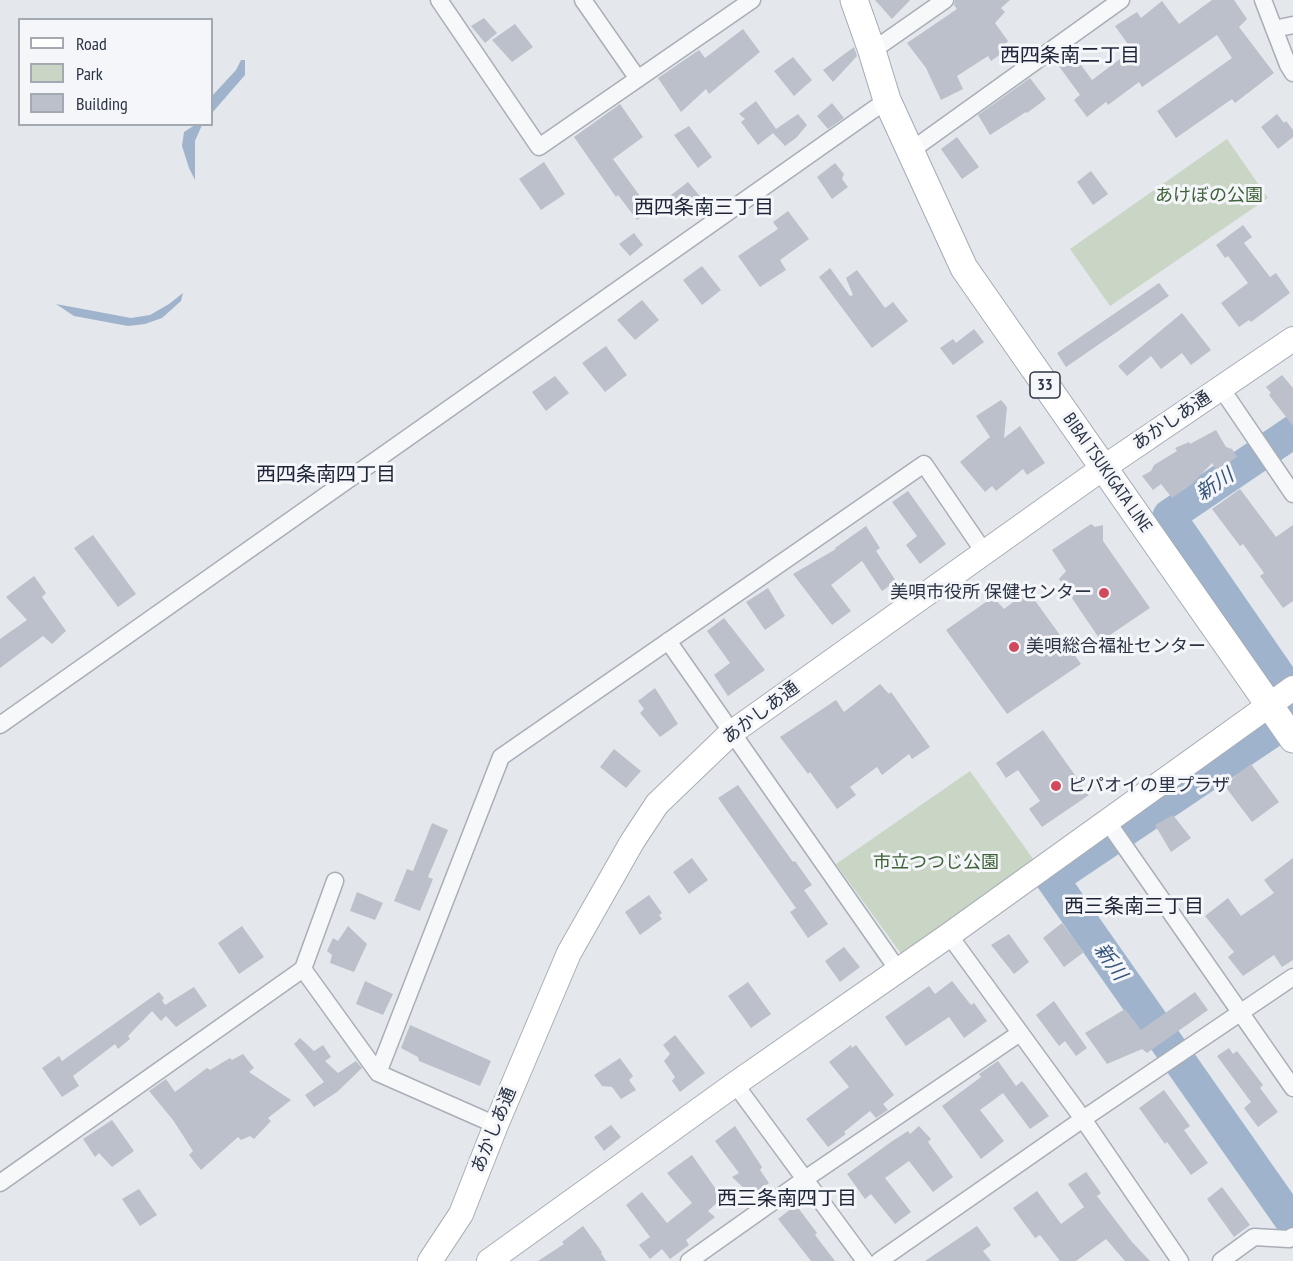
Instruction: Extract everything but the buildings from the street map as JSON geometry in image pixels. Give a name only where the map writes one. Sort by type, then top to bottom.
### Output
[{"type":"main road","name":"BIBAI TSUKIGATA LINE","points":[[854,0],[873,51],[887,100],[964,268],[1293,738]]},
{"type":"street","points":[[439,0],[539,147],[752,0]]},
{"type":"street","points":[[583,0],[638,79]]},
{"type":"street","points":[[873,51],[945,0]]},
{"type":"street","points":[[909,152],[1121,0]]},
{"type":"street","points":[[1263,0],[1293,73]]},
{"type":"street","points":[[1274,29],[1293,26]]},
{"type":"street","points":[[0,725],[887,100]]},
{"type":"street","name":"あかしあ通","points":[[430,1261],[461,1214],[568,952],[632,842],[657,804],[731,733],[1103,468],[1293,339]]},
{"type":"street","points":[[1221,388],[1293,494]]},
{"type":"street","points":[[378,1073],[501,757],[924,464],[984,552]]},
{"type":"street","points":[[668,641],[898,970]]},
{"type":"street","points":[[503,1257],[735,1084],[949,935],[1293,688]]},
{"type":"street","points":[[1107,821],[1293,1088]]},
{"type":"street","points":[[0,1183],[303,969],[335,881]]},
{"type":"street","points":[[949,935],[1083,1119],[1180,1261]]},
{"type":"street","points":[[303,969],[378,1073],[496,1125]]},
{"type":"street","points":[[879,1261],[1293,977]]},
{"type":"street","points":[[689,1261],[1020,1033]]},
{"type":"street","points":[[735,1084],[865,1261]]},
{"type":"street","points":[[1221,1261],[1254,1238],[1289,1239],[1293,1236]]},
{"type":"green space","name":"あけぼの公園","points":[[1227,139],[1268,198],[1110,306],[1070,249]]},
{"type":"green space","name":"市立つつじ公園","points":[[970,771],[1036,863],[902,955],[836,864]]},
{"type":"water","points":[[241,60],[245,60],[245,75],[213,112],[213,95],[236,70]]},
{"type":"water","points":[[193,126],[202,126],[195,141],[195,180],[182,146],[184,132]]},
{"type":"water","points":[[183,293],[181,301],[162,318],[145,324],[128,326],[74,316],[56,304],[131,318],[150,315]]},
{"type":"waterway","name":"新川","points":[[1293,432],[1169,516],[1293,696]]},
{"type":"waterway","name":"新川","points":[[1293,717],[1052,879],[1293,1223]]},
{"type":"place","name":"美唄市役所 保健センター","points":[[1104,593]]},
{"type":"place","name":"美唄総合福祉センター","points":[[1014,647]]},
{"type":"place","name":"ピパオイの里プラザ","points":[[1056,786]]},
{"type":"district","name":"西四条南二丁目","points":[[1070,56]]},
{"type":"district","name":"西四条南三丁目","points":[[704,208]]},
{"type":"district","name":"西四条南四丁目","points":[[326,475]]},
{"type":"district","name":"西三条南三丁目","points":[[1134,907]]},
{"type":"district","name":"西三条南四丁目","points":[[787,1199]]}]
